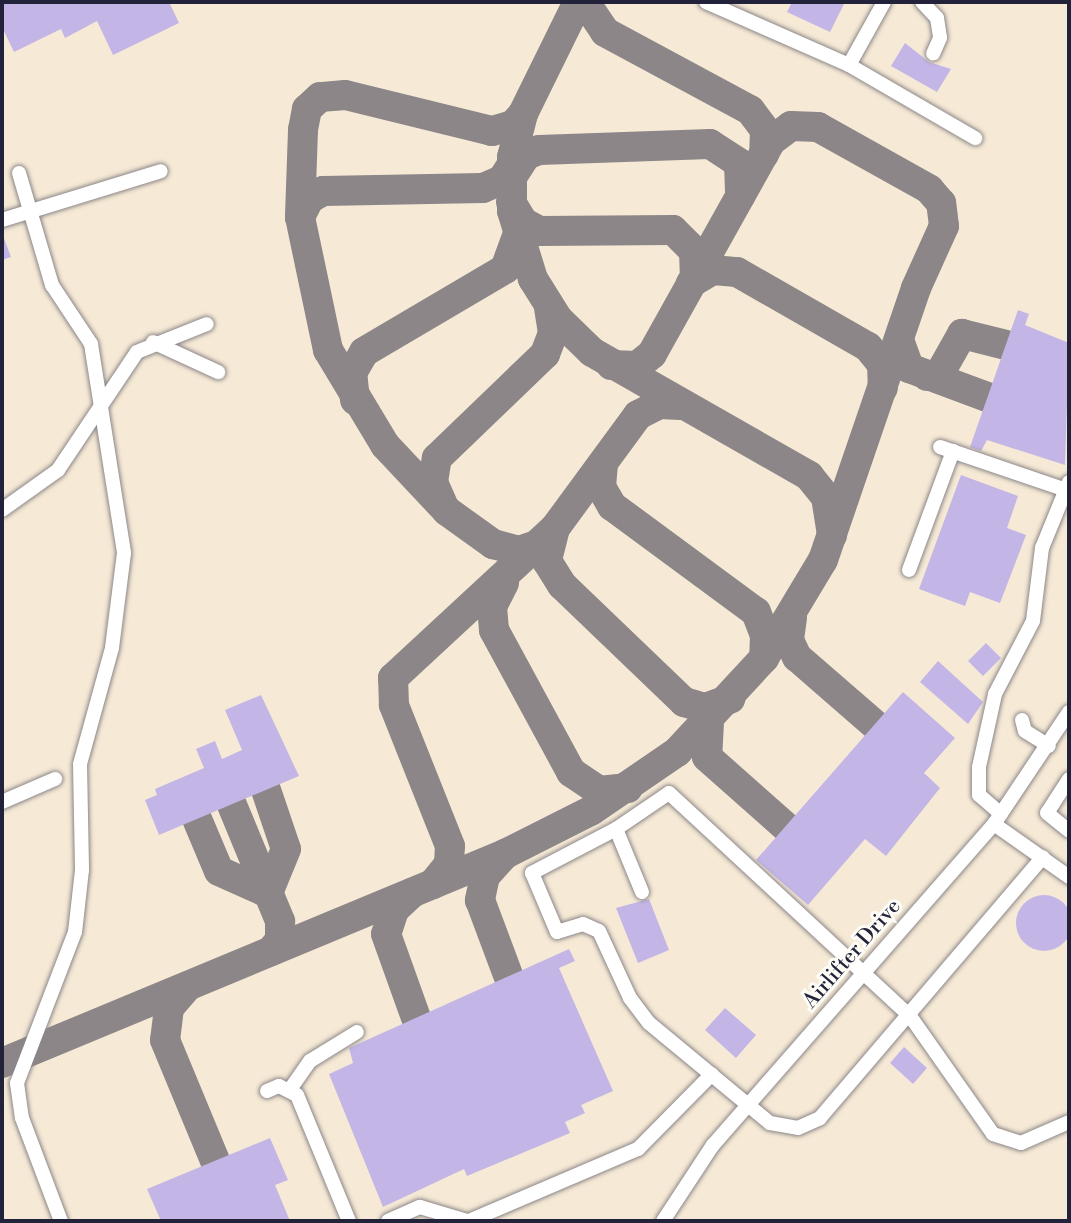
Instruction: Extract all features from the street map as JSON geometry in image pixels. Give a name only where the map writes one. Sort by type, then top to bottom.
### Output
[{"type":"street","points":[[706,2],[849,65],[975,138]]},
{"type":"street","points":[[849,65],[884,2]]},
{"type":"street","points":[[922,2],[937,18],[940,38],[933,54]]},
{"type":"street","points":[[2,220],[161,171]]},
{"type":"street","points":[[19,173],[52,285],[91,344],[120,495],[122,589],[80,764],[82,870],[75,932],[17,1093],[61,1221]]},
{"type":"street","points":[[2,510],[58,470],[137,352],[153,342],[207,324]]},
{"type":"street","points":[[153,342],[218,372]]},
{"type":"street","points":[[909,570],[947,449],[1068,486],[1042,548],[1033,621],[995,694],[979,767],[979,795],[997,819],[1069,877]]},
{"type":"street","name":"Airlifter Drive","points":[[663,1221],[748,1104],[997,819],[1049,746],[1065,729],[1069,712]]},
{"type":"street","points":[[1022,720],[1025,731],[1049,746]]},
{"type":"street","points":[[2,802],[55,779]]},
{"type":"street","points":[[1069,779],[1047,813],[1069,831]]},
{"type":"street","points":[[1043,857],[910,1016],[809,1124],[782,1129],[638,1012],[599,931],[583,924],[557,932],[532,873],[616,830],[669,793],[866,970],[910,1016],[993,1134],[1021,1143],[1069,1122]]},
{"type":"street","points":[[616,830],[642,892]]},
{"type":"street","points":[[267,1091],[291,1088],[310,1061],[357,1032]]},
{"type":"street","points":[[388,1221],[420,1208],[468,1221],[638,1149],[712,1074]]},
{"type":"street","points":[[291,1088],[349,1221]]},
{"type":"building","points":[[2,2],[169,2],[179,23],[113,55],[97,21],[65,38],[61,29],[14,52],[2,27]]},
{"type":"building","points":[[792,2],[845,2],[830,32],[787,12]]},
{"type":"building","points":[[905,43],[929,62],[951,69],[937,92],[891,66]]},
{"type":"building","points":[[2,233],[11,257],[2,260]]},
{"type":"building","points":[[1018,310],[1029,314],[1025,325],[1069,343],[1065,465],[987,440],[981,451],[970,447]]},
{"type":"building","points":[[961,475],[1018,496],[1007,528],[1026,535],[1000,603],[970,592],[965,606],[919,589]]},
{"type":"building","points":[[986,643],[1001,658],[983,676],[968,661]]},
{"type":"building","points":[[938,661],[983,702],[968,724],[920,682]]},
{"type":"building","points":[[903,692],[955,738],[924,773],[940,788],[886,856],[865,839],[808,905],[756,860]]},
{"type":"building","points":[[261,695],[299,776],[159,835],[145,800],[157,795],[155,789],[204,768],[196,749],[215,741],[222,759],[242,750],[225,710]]},
{"type":"building","points":[[1038,895],[1050,895],[1060,899],[1068,907],[1072,923],[1068,939],[1060,947],[1050,951],[1038,951],[1028,947],[1020,939],[1016,929],[1016,917],[1020,907],[1028,899]]},
{"type":"building","points":[[649,899],[669,950],[638,963],[616,908]]},
{"type":"building","points":[[569,949],[575,961],[559,968],[613,1091],[581,1105],[585,1113],[565,1122],[570,1133],[467,1176],[464,1169],[383,1207],[329,1074],[353,1063],[349,1048]]},
{"type":"building","points":[[725,1008],[756,1035],[736,1058],[705,1030]]},
{"type":"building","points":[[904,1047],[927,1068],[913,1084],[890,1063]]},
{"type":"building","points":[[270,1138],[288,1180],[275,1185],[290,1221],[161,1221],[147,1189]]},
{"type":"taxiway","points":[[578,2],[523,114],[512,157],[512,211],[533,279],[558,319],[592,352],[809,476],[826,497],[832,536]]},
{"type":"taxiway","points":[[585,2],[605,32],[750,110],[765,130],[764,154]]},
{"type":"taxiway","points":[[523,114],[513,125],[492,131],[345,95],[320,97],[307,109],[303,130],[300,217],[328,350],[385,445],[447,511],[493,544],[519,551],[539,544]]},
{"type":"taxiway","points":[[2,1063],[505,854],[592,810],[677,752],[764,658],[823,560],[916,288],[944,226],[941,203],[929,189],[818,127],[791,126],[771,141],[652,354],[637,366],[611,365]]},
{"type":"taxiway","points":[[510,180],[526,155],[539,150],[710,144],[739,163],[740,196]]},
{"type":"taxiway","points":[[300,217],[309,199],[323,191],[483,188],[502,180],[511,166]]},
{"type":"taxiway","points":[[511,202],[523,222],[539,231],[673,230],[694,251],[695,278]]},
{"type":"taxiway","points":[[355,400],[352,373],[364,352],[505,269],[517,236]]},
{"type":"taxiway","points":[[691,283],[713,270],[737,272],[868,347],[882,364],[883,388]]},
{"type":"taxiway","points":[[444,507],[433,482],[437,458],[545,354],[553,333],[549,308]]},
{"type":"taxiway","points":[[927,376],[940,373],[962,334],[1006,345]]},
{"type":"taxiway","points":[[899,340],[909,368],[987,397]]},
{"type":"taxiway","points":[[433,884],[449,864],[450,846],[394,705],[393,678],[555,528],[638,415],[660,404],[680,405]]},
{"type":"taxiway","points":[[603,464],[601,487],[612,506],[756,612],[765,635],[764,658]]},
{"type":"taxiway","points":[[555,528],[547,561],[562,585],[684,702],[705,708],[730,699]]},
{"type":"taxiway","points":[[504,583],[492,607],[494,630],[571,772],[599,791],[628,788]]},
{"type":"taxiway","points":[[792,618],[789,640],[797,657],[874,724]]},
{"type":"taxiway","points":[[709,722],[707,757],[785,826]]},
{"type":"taxiway","points":[[266,790],[286,849],[268,893]]},
{"type":"taxiway","points":[[232,805],[280,921],[280,940],[271,951]]},
{"type":"taxiway","points":[[197,819],[219,871],[268,893]]},
{"type":"taxiway","points":[[505,854],[485,876],[480,900],[508,975]]},
{"type":"taxiway","points":[[412,893],[394,910],[386,934],[416,1018]]},
{"type":"taxiway","points":[[187,987],[169,1008],[165,1040],[215,1161]]}]
